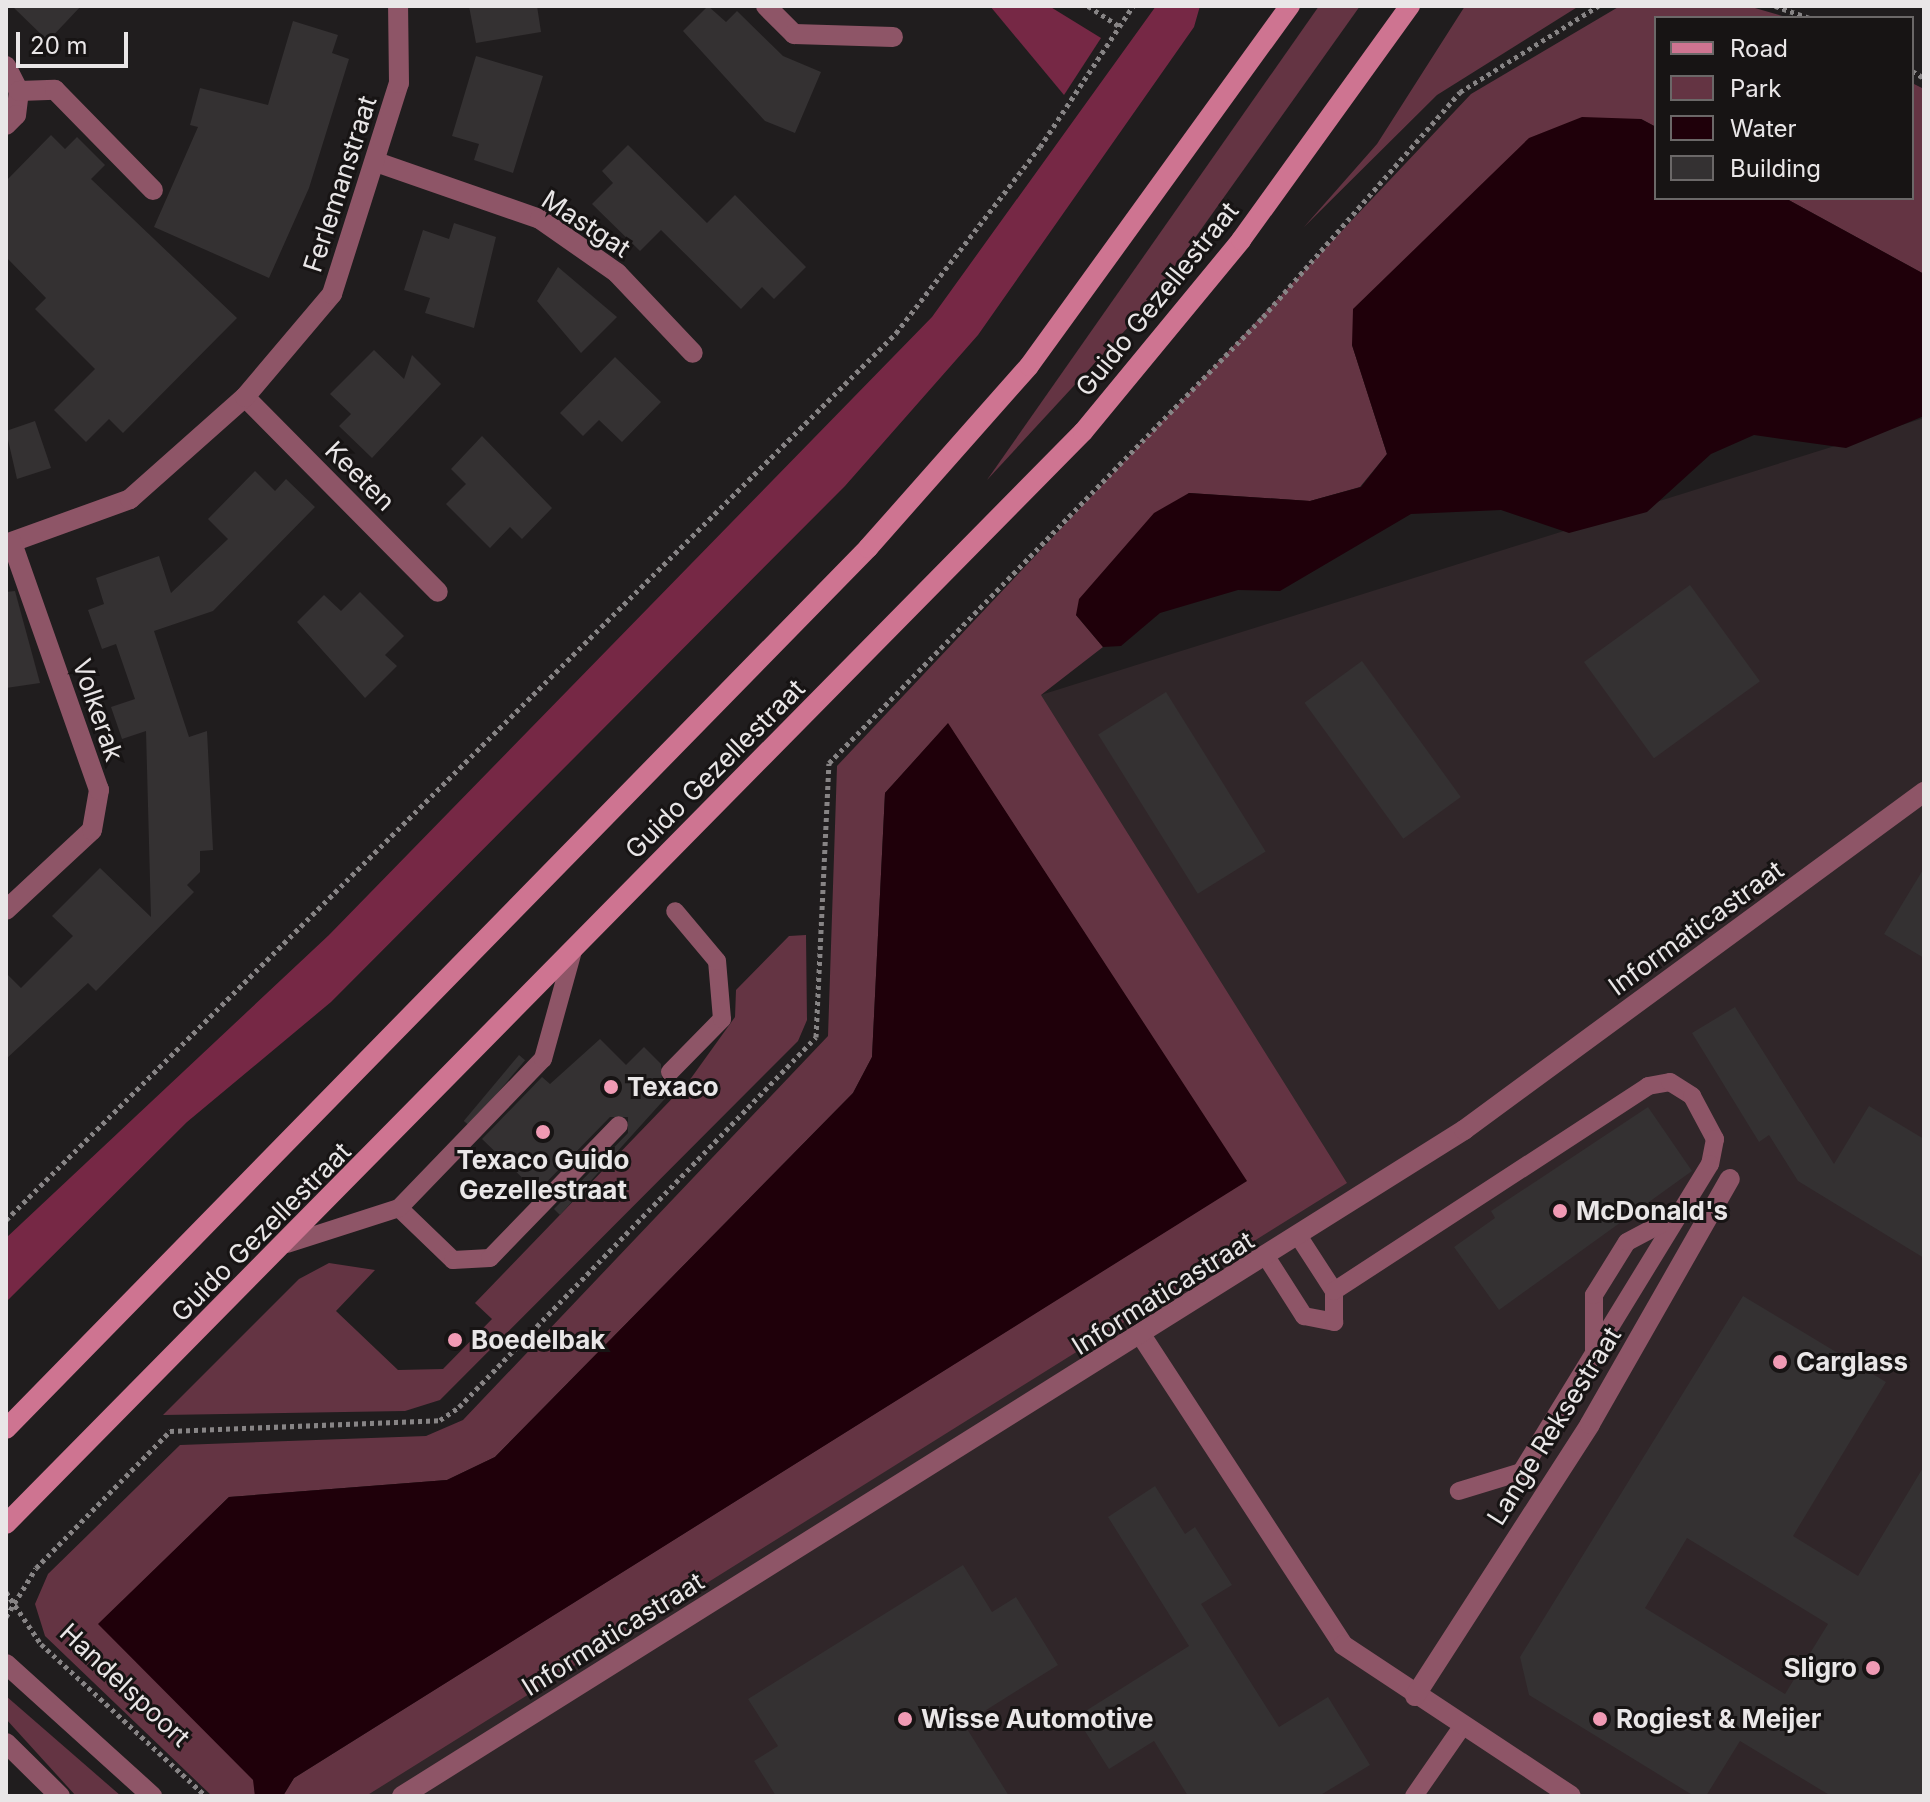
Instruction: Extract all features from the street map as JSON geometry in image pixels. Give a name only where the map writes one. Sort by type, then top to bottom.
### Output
[{"type":"main road","name":"Guido Gezellestraat","points":[[6,1429],[868,548],[1084,295],[1290,6]]},
{"type":"main road","name":"Guido Gezellestraat","points":[[6,1524],[287,1244],[1083,432],[1241,240],[1410,6]]},
{"type":"street","name":"Ferlemanstraat","points":[[9,544],[130,499],[245,397],[332,294],[379,163],[399,83],[398,6]]},
{"type":"street","points":[[766,6],[794,34],[893,37]]},
{"type":"street","points":[[6,66],[19,91],[16,115],[6,125]]},
{"type":"street","points":[[19,91],[55,90],[153,190]]},
{"type":"street","name":"Mastgat","points":[[379,163],[540,219],[617,273],[693,353]]},
{"type":"street","name":"Keeten","points":[[245,397],[438,592]]},
{"type":"street","name":"Volkerak","points":[[6,910],[92,830],[99,790],[9,544]]},
{"type":"street","name":"Informaticastraat","points":[[402,1796],[1143,1338],[1464,1130],[1924,792]]},
{"type":"street","name":"Lange Reksestraat","points":[[1415,1696],[1590,1424],[1730,1179]]},
{"type":"street","points":[[1143,1338],[1343,1645],[1461,1728],[1571,1796]]},
{"type":"street","points":[[6,1664],[152,1796]]},
{"type":"street","points":[[6,1743],[60,1796]]},
{"type":"lane","points":[[670,1072],[722,1019],[717,961],[675,911]]},
{"type":"lane","points":[[287,1244],[399,1208],[543,1059],[573,951]]},
{"type":"lane","points":[[1334,1291],[1482,1189],[1524,1173],[1660,1082],[1681,1085],[1715,1139],[1710,1164],[1521,1472],[1459,1491]]},
{"type":"lane","points":[[399,1208],[453,1260],[490,1258],[619,1125]]},
{"type":"lane","points":[[1594,1350],[1594,1295],[1627,1242],[1678,1216]]},
{"type":"lane","points":[[1267,1258],[1304,1316],[1334,1322],[1334,1291],[1299,1237]]},
{"type":"lane","points":[[1414,1796],[1461,1728]]},
{"type":"path","points":[[1088,6],[1120,27]]},
{"type":"path","points":[[6,1220],[896,333],[1040,147],[1133,6]]},
{"type":"path","points":[[6,1617],[18,1604],[36,1568],[170,1431],[440,1420],[459,1407],[816,1037],[829,763],[1263,317],[1460,92],[1598,6]]},
{"type":"path","points":[[1775,6],[1804,16]]},
{"type":"path","name":"Handelspoort","points":[[6,1592],[18,1604],[41,1644],[206,1796]]},
{"type":"shaded area","points":[[990,6],[1049,6],[1101,38],[1064,95]]},
{"type":"shaded area","points":[[1156,6],[1200,6],[1194,27],[978,335],[845,486],[331,1002],[187,1122],[6,1302],[6,1238],[329,935],[932,317]]},
{"type":"shaded area","points":[[1924,418],[1924,1796],[270,1796],[1250,1182],[958,721]]},
{"type":"green space","points":[[1319,6],[1360,6],[1143,311],[987,480]]},
{"type":"green space","points":[[1465,6],[1579,6],[1437,95],[1304,227],[1377,144]]},
{"type":"green space","points":[[1620,6],[1748,6],[1782,16],[1654,16],[1654,126],[1641,119],[1352,345],[1387,454],[1360,487],[1310,501],[1189,493],[1076,615],[1103,647],[1041,695],[1347,1183],[366,1796],[283,1796],[294,1778],[1246,1181],[948,724],[885,793],[872,1057],[853,1093],[495,1457],[447,1480],[229,1497],[99,1624],[254,1780],[255,1796],[212,1796],[45,1636],[35,1604],[48,1574],[180,1445],[426,1436],[463,1420],[828,1036],[837,766],[1471,94]]},
{"type":"green space","points":[[1914,84],[1924,89],[1924,274],[1789,200],[1914,200]]},
{"type":"green space","points":[[806,935],[807,1020],[798,1041],[440,1400],[405,1411],[163,1415],[299,1279],[329,1263],[375,1270],[336,1311],[398,1370],[443,1369],[492,1319],[475,1303],[689,1081],[735,1017],[736,990],[789,936]]},
{"type":"green space","points":[[6,1696],[121,1796],[76,1796],[6,1719]]},
{"type":"water","points":[[1582,117],[1641,119],[1654,126],[1654,200],[1789,200],[1924,274],[1924,416],[1846,448],[1754,435],[1711,454],[1647,512],[1569,533],[1501,510],[1411,514],[1280,591],[1238,590],[1160,613],[1121,646],[1103,647],[1076,615],[1079,599],[1154,513],[1189,493],[1310,501],[1361,487],[1387,454],[1352,345],[1353,309],[1529,138]]},
{"type":"water","points":[[948,723],[1247,1181],[294,1778],[283,1796],[255,1796],[253,1780],[98,1624],[229,1497],[447,1480],[495,1457],[853,1093],[872,1057],[885,793]]},
{"type":"building","points":[[12,6],[81,6],[48,41]]},
{"type":"building","points":[[469,6],[537,6],[541,32],[476,43]]},
{"type":"building","points":[[708,6],[726,22],[737,11],[783,56],[821,72],[795,133],[765,121],[683,31]]},
{"type":"building","points":[[293,21],[338,35],[332,53],[349,59],[309,188],[269,278],[154,227],[198,127],[190,125],[200,88],[268,105]]},
{"type":"building","points":[[476,56],[543,76],[513,173],[474,160],[479,144],[452,136]]},
{"type":"building","points":[[51,135],[65,149],[77,137],[105,165],[91,179],[237,318],[123,433],[109,419],[86,442],[54,410],[95,369],[35,309],[46,298],[6,257],[6,181]]},
{"type":"building","points":[[628,145],[707,223],[735,195],[806,267],[774,299],[762,287],[741,309],[661,230],[640,251],[592,204],[613,183],[602,171]]},
{"type":"building","points":[[454,223],[496,237],[474,328],[425,313],[430,298],[404,290],[423,230],[449,239]]},
{"type":"building","points":[[558,267],[617,317],[581,353],[537,301]]},
{"type":"building","points":[[374,350],[404,379],[412,355],[441,384],[372,458],[339,426],[351,414],[330,394]]},
{"type":"building","points":[[615,357],[661,402],[622,442],[599,420],[583,436],[560,413]]},
{"type":"building","points":[[35,421],[51,468],[17,479],[6,431]]},
{"type":"building","points":[[482,436],[552,508],[522,539],[510,527],[490,548],[446,504],[466,484],[451,469]]},
{"type":"building","points":[[255,471],[275,491],[286,479],[315,507],[213,611],[154,631],[189,737],[207,731],[213,850],[200,851],[200,872],[187,885],[194,892],[96,991],[88,983],[6,1059],[6,973],[21,988],[73,936],[52,916],[100,868],[151,917],[146,731],[122,739],[111,707],[135,699],[116,644],[102,649],[88,610],[104,604],[96,578],[159,556],[171,593],[228,539],[208,519]]},
{"type":"building","points":[[1690,585],[1760,681],[1654,758],[1584,662]]},
{"type":"building","points":[[15,591],[40,683],[6,688],[6,592]]},
{"type":"building","points":[[360,592],[404,636],[385,655],[397,666],[365,698],[297,622],[324,595],[341,611]]},
{"type":"building","points":[[1362,661],[1461,797],[1403,839],[1305,703]]},
{"type":"building","points":[[1166,692],[1266,851],[1198,894],[1098,734]]},
{"type":"building","points":[[1924,868],[1924,958],[1884,934]]},
{"type":"building","points":[[1735,1007],[1834,1164],[1869,1106],[1924,1139],[1924,1258],[1798,1181],[1769,1135],[1759,1142],[1692,1033]]},
{"type":"building","points":[[600,1039],[626,1065],[644,1047],[661,1064],[662,1081],[680,1082],[560,1215],[554,1209],[628,1133],[628,1117],[610,1117],[537,1192],[482,1139],[542,1077],[550,1084]]},
{"type":"building","points":[[519,1055],[525,1060],[470,1126],[464,1121]]},
{"type":"building","points":[[1648,1107],[1692,1171],[1499,1310],[1454,1247],[1495,1218],[1491,1211]]},
{"type":"building","points":[[1743,1296],[1886,1382],[1793,1536],[1858,1576],[1924,1466],[1924,1796],[1831,1796],[1740,1741],[1706,1796],[1694,1796],[1529,1695],[1520,1657]],"holes":[[[1687,1538],[1828,1624],[1785,1694],[1645,1608]]]},
{"type":"building","points":[[1155,1486],[1185,1534],[1195,1527],[1232,1585],[1201,1604],[1279,1727],[1328,1697],[1370,1765],[1319,1796],[1188,1796],[1154,1741],[1109,1769],[1076,1717],[1189,1646],[1108,1517]]},
{"type":"building","points":[[963,1565],[992,1612],[1016,1597],[1058,1665],[964,1724],[1009,1796],[776,1796],[754,1761],[778,1746],[748,1699]]},
{"type":"place","name":"Texaco","points":[[611,1087]]},
{"type":"place","name":"Texaco Guido Gezellestraat","points":[[543,1132]]},
{"type":"place","name":"McDonald's","points":[[1560,1211]]},
{"type":"place","name":"Boedelbak","points":[[455,1340]]},
{"type":"place","name":"Carglass","points":[[1780,1362]]},
{"type":"place","name":"Sligro","points":[[1873,1668]]},
{"type":"place","name":"Wisse Automotive","points":[[905,1719]]},
{"type":"place","name":"Rogiest & Meijer","points":[[1600,1719]]}]
